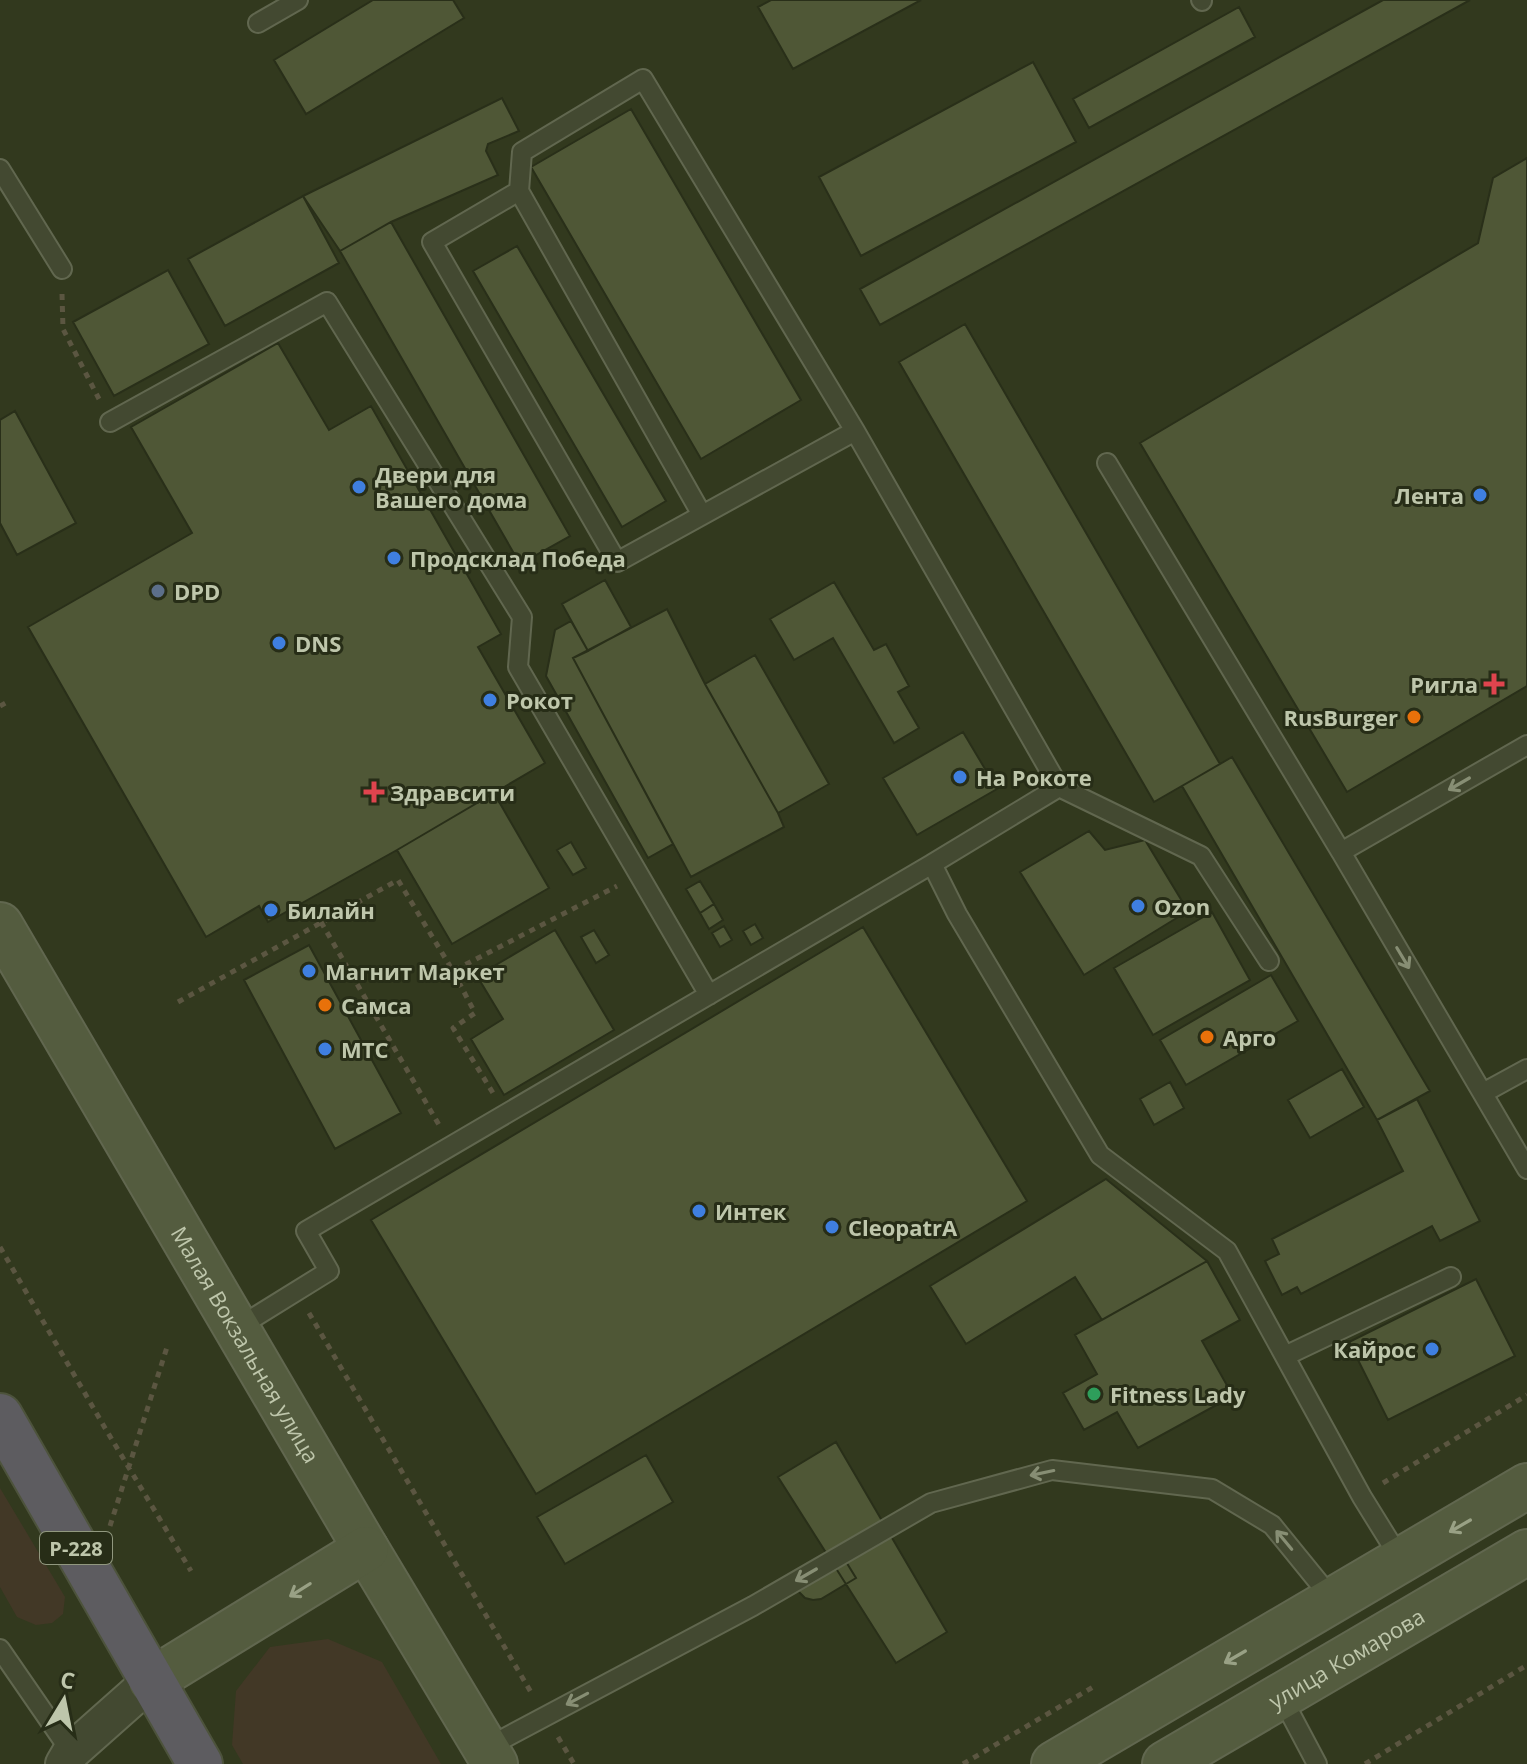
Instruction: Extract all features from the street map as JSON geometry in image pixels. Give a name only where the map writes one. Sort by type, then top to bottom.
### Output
[{"type":"highway","name":"Р-228","points":[[0,1416],[200,1764]]},
{"type":"main road","name":"Малая Вокзальная улица","points":[[0,925],[490,1756]]},
{"type":"main road","points":[[1054,1764],[1527,1486]]},
{"type":"main road","points":[[151,1681],[366,1549]]},
{"type":"main road","name":"улица Комарова","points":[[1165,1764],[1527,1552]]},
{"type":"street","points":[[71,1760],[151,1681]]},
{"type":"lane","points":[[258,23],[298,0]]},
{"type":"lane","points":[[702,515],[519,191],[522,152],[643,79],[855,431],[1059,787],[1201,856],[1269,961]]},
{"type":"lane","points":[[0,169],[62,269]]},
{"type":"lane","points":[[519,191],[432,242],[617,562],[855,431]]},
{"type":"lane","points":[[110,422],[327,302],[522,617],[518,667],[709,995]]},
{"type":"lane","points":[[1107,463],[1527,1169]]},
{"type":"lane","points":[[1341,852],[1527,745]]},
{"type":"lane","points":[[237,1328],[329,1271],[306,1231],[1059,787]]},
{"type":"lane","points":[[932,864],[957,914],[1100,1155],[1227,1251],[1362,1497],[1401,1560]]},
{"type":"lane","points":[[1483,1093],[1527,1069]]},
{"type":"lane","points":[[1285,1356],[1451,1277]]},
{"type":"lane","points":[[490,1756],[545,1716],[753,1606],[931,1503],[1052,1470],[1212,1489],[1272,1525],[1333,1600]]},
{"type":"lane","points":[[0,1649],[71,1760]]},
{"type":"lane","points":[[1281,1696],[1317,1764]]},
{"type":"path","points":[[62,269],[63,329],[110,422]]},
{"type":"path","points":[[0,706],[9,701]]},
{"type":"path","points":[[453,971],[639,875]]},
{"type":"path","points":[[178,1002],[398,880],[475,1013],[453,1028],[506,1114]]},
{"type":"path","points":[[321,922],[451,1146]]},
{"type":"path","points":[[0,1247],[191,1571]]},
{"type":"path","points":[[296,1291],[574,1764]]},
{"type":"path","points":[[109,1527],[168,1344]]},
{"type":"path","points":[[1362,1497],[1527,1395]]},
{"type":"path","points":[[1365,1764],[1527,1665]]},
{"type":"path","points":[[963,1764],[1093,1687]]},
{"type":"shaded area","points":[[0,1488],[65,1597],[63,1614],[52,1623],[36,1625],[17,1617],[0,1587]]},
{"type":"shaded area","points":[[328,1639],[382,1662],[441,1764],[243,1764],[232,1745],[236,1691],[270,1647]]},
{"type":"building","points":[[373,0],[453,0],[464,18],[306,114],[274,60]]},
{"type":"building","points":[[771,0],[921,0],[793,69],[758,7]]},
{"type":"building","points":[[1383,0],[1470,0],[880,325],[860,289]]},
{"type":"building","points":[[1239,7],[1255,37],[1089,128],[1073,99]]},
{"type":"building","points":[[1033,62],[1076,142],[861,256],[819,177]]},
{"type":"building","points":[[502,98],[519,131],[488,144],[486,151],[498,175],[391,222],[340,251],[303,196]]},
{"type":"building","points":[[631,109],[801,400],[701,459],[531,167]]},
{"type":"building","points":[[1527,158],[1527,686],[1347,792],[1140,443],[1478,243],[1493,178]]},
{"type":"building","points":[[303,196],[339,263],[225,326],[188,259]]},
{"type":"building","points":[[391,222],[570,536],[520,564],[340,251]]},
{"type":"building","points":[[517,246],[666,501],[622,527],[473,271]]},
{"type":"building","points":[[168,270],[209,344],[114,396],[73,322]]},
{"type":"building","points":[[965,324],[1220,764],[1154,802],[899,362]]},
{"type":"building","points":[[278,343],[329,430],[371,406],[501,634],[478,647],[545,763],[268,922],[259,906],[206,937],[28,627],[192,533],[131,427]]},
{"type":"building","points":[[15,411],[76,523],[17,555],[0,523],[0,420]]},
{"type":"building","points":[[605,580],[631,627],[588,651],[562,604]]},
{"type":"building","points":[[834,582],[874,650],[886,644],[909,686],[898,692],[919,728],[894,743],[833,638],[794,660],[770,619]]},
{"type":"building","points":[[667,609],[784,827],[691,877],[573,658]]},
{"type":"building","points":[[571,621],[588,651],[573,658],[673,844],[648,858],[546,676],[555,630]]},
{"type":"building","points":[[755,655],[829,784],[778,813],[705,684]]},
{"type":"building","points":[[963,732],[997,789],[917,835],[883,778]]},
{"type":"building","points":[[1232,757],[1430,1091],[1377,1120],[1182,786]]},
{"type":"building","points":[[494,793],[549,888],[452,944],[397,850]]},
{"type":"building","points":[[1089,831],[1105,850],[1145,840],[1188,911],[1084,975],[1020,872]]},
{"type":"building","points":[[571,842],[586,868],[573,875],[557,850]]},
{"type":"building","points":[[700,881],[714,904],[700,913],[686,889]]},
{"type":"building","points":[[714,904],[723,920],[709,929],[700,913]]},
{"type":"building","points":[[1212,912],[1250,980],[1153,1035],[1114,968]]},
{"type":"building","points":[[755,924],[763,938],[751,945],[743,931]]},
{"type":"building","points":[[724,926],[732,940],[720,947],[712,933]]},
{"type":"building","name":"Интек","points":[[863,927],[1027,1201],[536,1494],[371,1220]]},
{"type":"building","points":[[555,930],[614,1030],[504,1095],[471,1039],[503,1019],[477,976]]},
{"type":"building","points":[[594,930],[609,955],[596,963],[581,937]]},
{"type":"building","points":[[309,945],[401,1113],[335,1149],[244,980]]},
{"type":"building","points":[[1271,975],[1298,1021],[1186,1085],[1160,1040]]},
{"type":"building","points":[[1342,1069],[1364,1107],[1310,1138],[1288,1100]]},
{"type":"building","points":[[1170,1082],[1184,1108],[1154,1125],[1140,1099]]},
{"type":"building","points":[[1417,1099],[1480,1221],[1440,1241],[1432,1226],[1301,1294],[1297,1287],[1282,1295],[1265,1261],[1279,1254],[1272,1239],[1403,1171],[1377,1120]]},
{"type":"building","points":[[1106,1179],[1207,1261],[1102,1320],[1075,1277],[966,1344],[930,1286]]},
{"type":"building","points":[[1207,1261],[1240,1320],[1202,1341],[1233,1396],[1138,1448],[1117,1412],[1084,1430],[1063,1393],[1097,1374],[1075,1335]]},
{"type":"building","name":"Кайрос","points":[[1476,1279],[1515,1356],[1388,1420],[1349,1342]]},
{"type":"building","points":[[836,1442],[947,1632],[896,1663],[778,1477]]},
{"type":"building","points":[[646,1455],[673,1502],[565,1564],[537,1517]]},
{"type":"building","points":[[837,1547],[856,1578],[821,1599],[805,1598],[796,1583]]},
{"type":"place","name":"Двери для Вашего дома","points":[[359,487]]},
{"type":"place","name":"Лента","points":[[1480,495]]},
{"type":"place","name":"Продсклад Победа","points":[[394,558]]},
{"type":"place","name":"DPD","points":[[158,591]]},
{"type":"place","name":"DNS","points":[[279,643]]},
{"type":"place","name":"Ригла","points":[[1494,684]]},
{"type":"place","name":"Рокот","points":[[490,700]]},
{"type":"place","name":"RusBurger","points":[[1414,717]]},
{"type":"place","name":"На Рокоте","points":[[960,777]]},
{"type":"place","name":"Здравсити","points":[[374,792]]},
{"type":"place","name":"Ozon","points":[[1138,906]]},
{"type":"place","name":"Билайн","points":[[271,910]]},
{"type":"place","name":"Магнит Маркет","points":[[309,971]]},
{"type":"place","name":"Самса","points":[[325,1005]]},
{"type":"place","name":"Арго","points":[[1207,1037]]},
{"type":"place","name":"МТС","points":[[325,1049]]},
{"type":"place","name":"Интек","points":[[699,1211]]},
{"type":"place","name":"CleopatrA","points":[[832,1227]]},
{"type":"place","name":"Кайрос","points":[[1432,1349]]},
{"type":"place","name":"Fitness Lady","points":[[1094,1394]]}]
